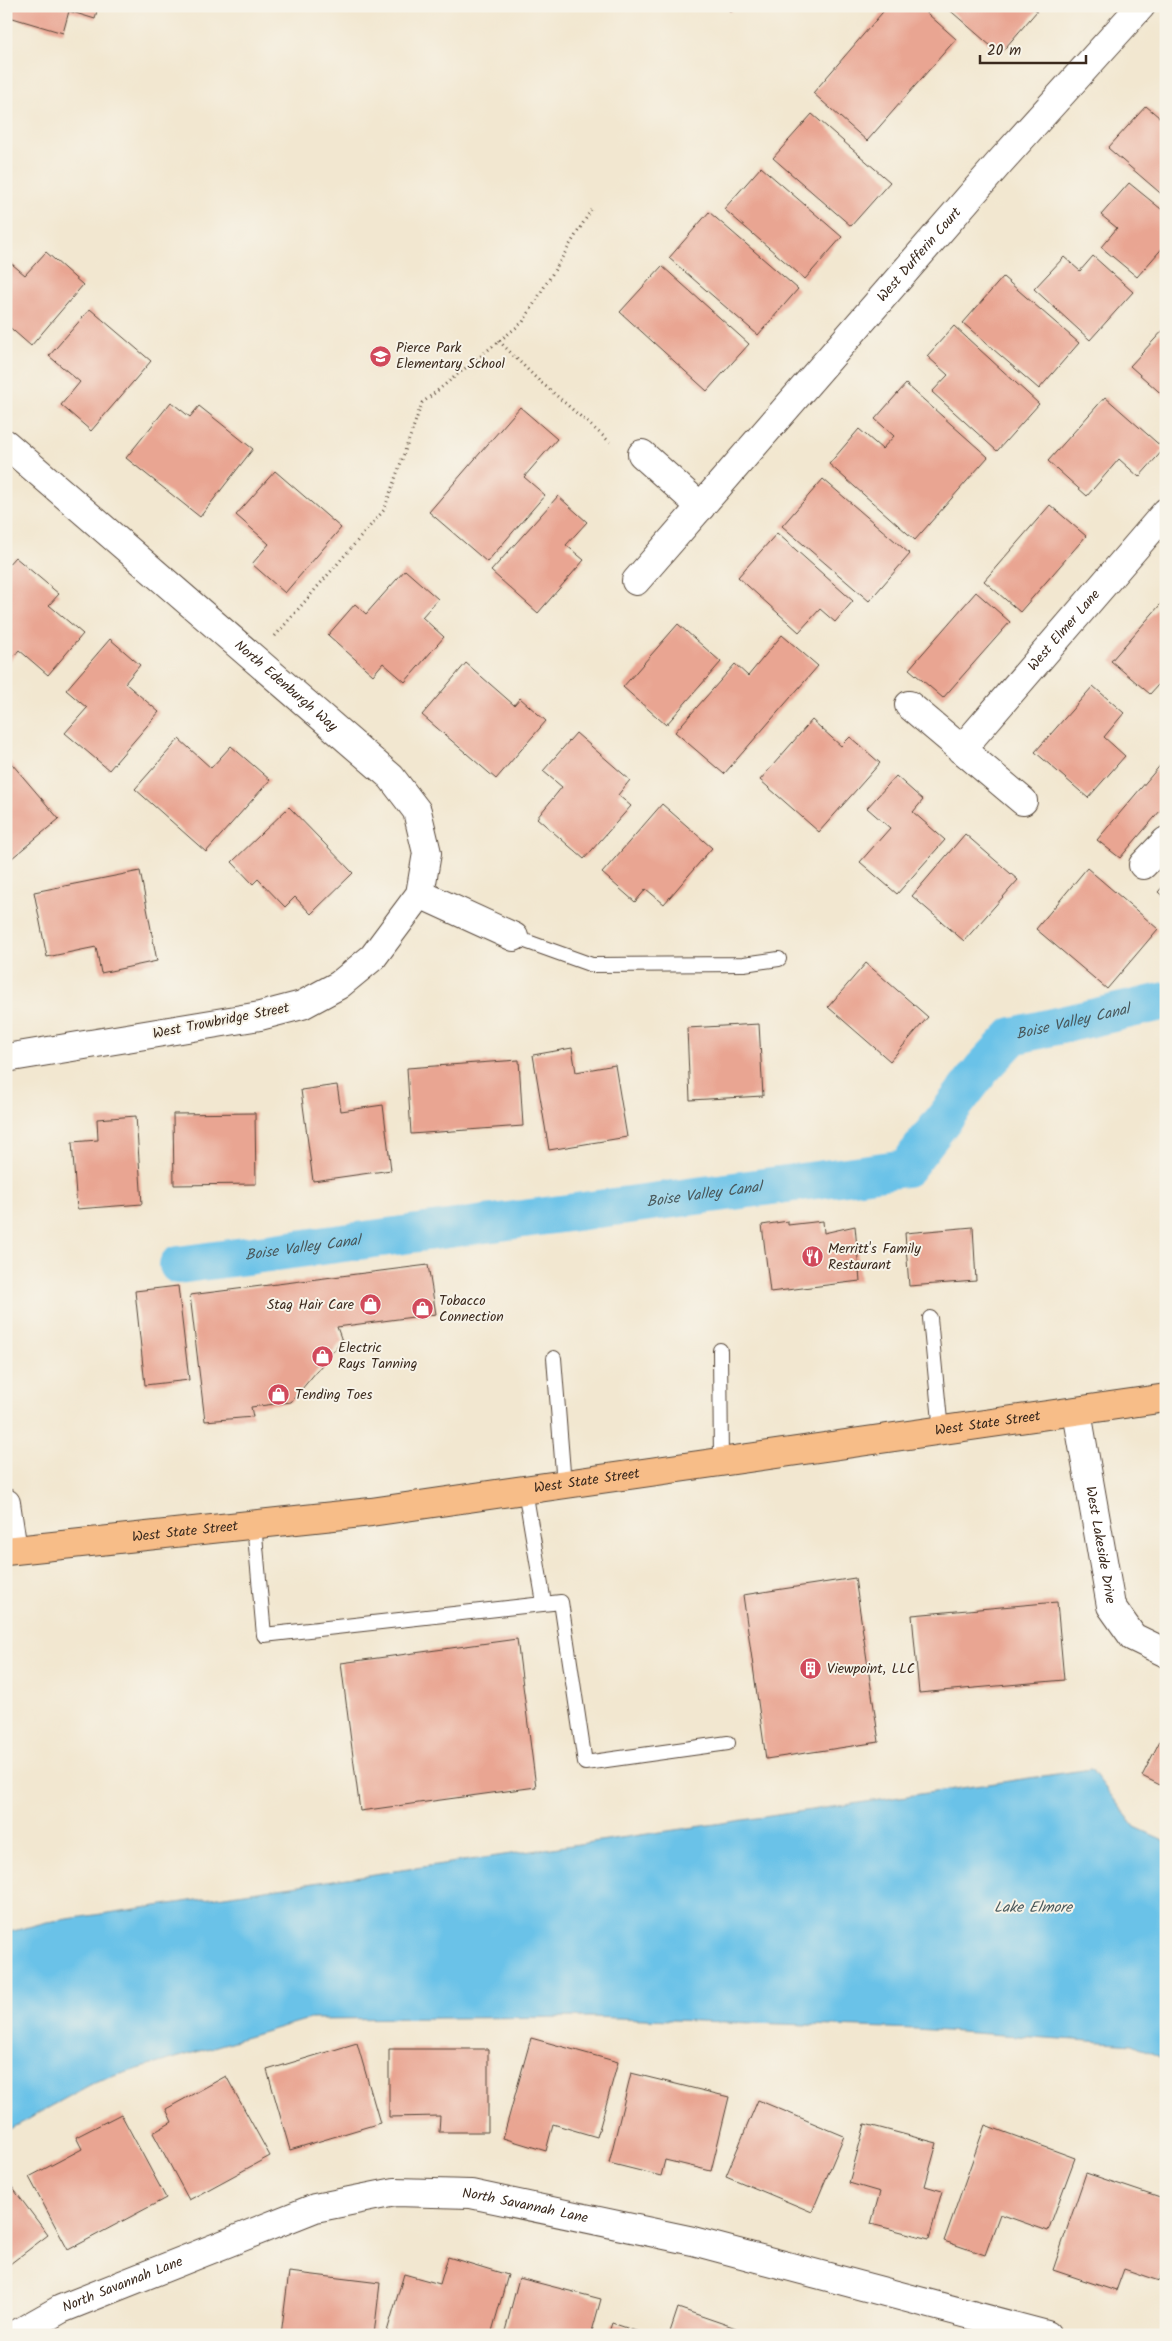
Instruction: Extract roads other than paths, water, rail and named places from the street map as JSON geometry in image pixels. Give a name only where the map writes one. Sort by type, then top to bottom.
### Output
[{"type":"main road","name":"West State Street","points":[[10,1550],[371,1512],[1166,1398]]},
{"type":"street","name":"West Dufferin Court","points":[[636,581],[1000,162],[1141,6]]},
{"type":"street","name":"North Edenburgh Way","points":[[6,444],[391,777],[417,811],[427,852],[420,894]]},
{"type":"street","points":[[642,454],[701,507]]},
{"type":"street","name":"West Elmer Lane","points":[[961,750],[1166,512]]},
{"type":"street","points":[[909,705],[1023,801]]},
{"type":"street","points":[[1143,865],[1166,840]]},
{"type":"street","points":[[420,894],[514,937]]},
{"type":"street","name":"West Trowbridge Street","points":[[6,1058],[260,1016],[302,1005],[339,985],[373,957],[420,894]]},
{"type":"street","name":"West Lakeside Drive","points":[[1078,1412],[1111,1606],[1133,1637],[1166,1653]]},
{"type":"street","points":[[6,1503],[10,1550]]},
{"type":"street","name":"North Savannah Lane","points":[[15,2335],[61,2309],[315,2208],[395,2192],[471,2194],[683,2239],[1047,2335]]},
{"type":"lane","points":[[514,937],[592,965],[744,964],[779,960]]},
{"type":"lane","points":[[930,1318],[940,1431]]},
{"type":"lane","points":[[720,1350],[721,1462]]},
{"type":"lane","points":[[554,1358],[564,1485]]},
{"type":"lane","points":[[525,1490],[544,1603]]},
{"type":"lane","points":[[254,1524],[264,1635],[561,1602],[585,1763],[728,1743]]},
{"type":"water","name":"Lake Elmore","points":[[1091,1769],[1135,1827],[1166,1841],[1166,2060],[1133,2044],[916,2029],[591,2017],[309,2019],[97,2081],[6,2131],[6,1933],[47,1922]]},
{"type":"waterway","name":"Boise Valley Canal","points":[[178,1265],[906,1168],[982,1069],[1013,1036],[1166,1001]]},
{"type":"place","name":"Pierce Park Elementary School","points":[[380,356]]},
{"type":"place","name":"Merritt's Family Restaurant","points":[[812,1257]]},
{"type":"place","name":"Stag Hair Care","points":[[370,1305]]},
{"type":"place","name":"Tobacco Connection","points":[[423,1309]]},
{"type":"place","name":"Electric Rays Tanning","points":[[322,1356]]},
{"type":"place","name":"Tending Toes","points":[[279,1395]]},
{"type":"place","name":"Viewpoint, LLC","points":[[811,1669]]}]
